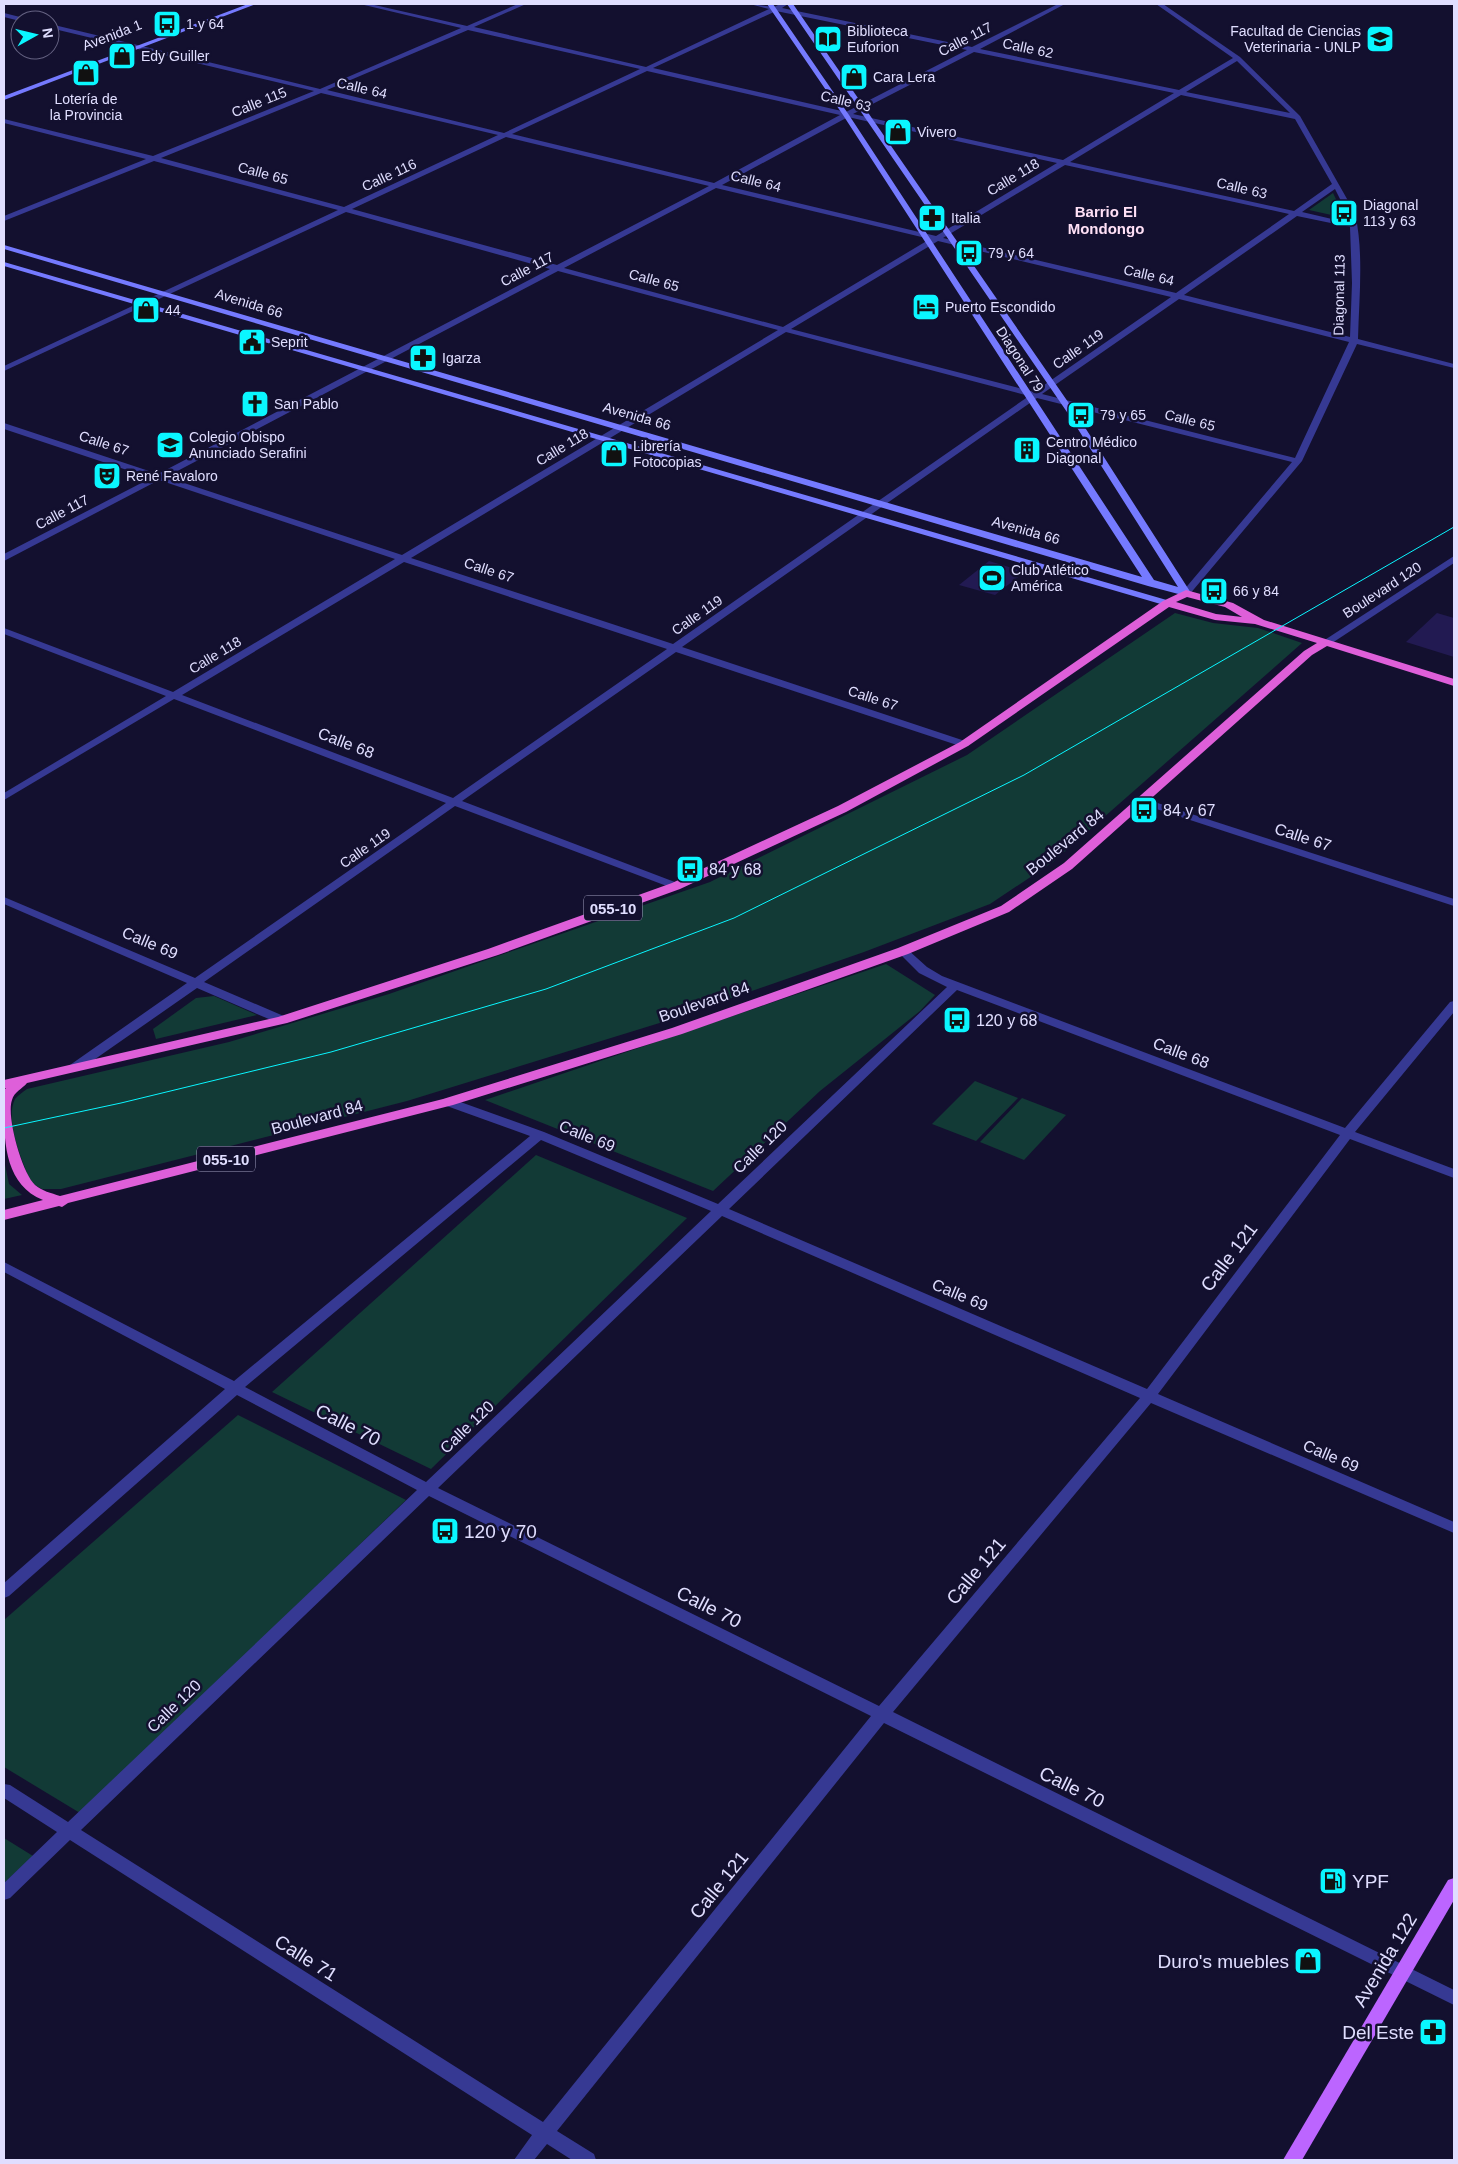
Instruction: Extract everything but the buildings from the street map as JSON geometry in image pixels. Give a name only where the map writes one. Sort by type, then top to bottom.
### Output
[{"type":"highway","name":"Diagonal 113","points":[[1167,603],[1186,593]]},
{"type":"highway","name":"Avenida 66","points":[[1186,593],[1229,605],[1260,622],[1325,644],[1454,683]]},
{"type":"highway","name":"Avenida 66","points":[[1167,603],[1215,617],[1260,622]]},
{"type":"highway","name":"055-10","points":[[4,1084],[282,1020],[493,952],[676,886],[842,809],[964,744],[1167,603]]},
{"type":"highway","name":"Boulevard 84","points":[[4,1215],[62,1202],[448,1102],[677,1031],[903,951],[1005,909],[1068,866],[1308,653],[1325,644]]},
{"type":"highway","points":[[24,1080],[11,1090],[4,1101],[4,1112],[12,1150],[19,1171],[28,1186],[43,1196],[62,1202]]},
{"type":"main road","name":"Avenida 1","points":[[4,98],[252,4]]},
{"type":"main road","name":"Diagonal 79","points":[[790,4],[1051,384],[1186,593]]},
{"type":"main road","name":"Diagonal 79","points":[[771,6],[930,240],[1149,581],[1167,603]]},
{"type":"main road","name":"Avenida 1","points":[[114,47],[140,38]]},
{"type":"main road","name":"Avenida 66","points":[[4,247],[1186,593]]},
{"type":"main road","name":"Avenida 66","points":[[4,264],[1167,603]]},
{"type":"main road","name":"Avenida 122","points":[[1292,2160],[1454,1885]]},
{"type":"street","name":"Calle 63","points":[[363,4],[870,120],[1066,161],[1354,226]]},
{"type":"street","name":"Calle 115","points":[[4,219],[318,92],[522,4]]},
{"type":"street","name":"Calle 62","points":[[753,4],[771,6],[1298,116]]},
{"type":"street","name":"Calle 116","points":[[4,369],[649,68],[771,6],[785,4]]},
{"type":"street","name":"Calle 117","points":[[4,558],[716,186],[846,114],[1062,4]]},
{"type":"street","name":"Diagonal 113","points":[[1159,4],[1238,58],[1298,116],[1351,213],[1354,226],[1356,283],[1354,341],[1298,461],[1186,593]]},
{"type":"street","name":"Calle 64","points":[[60,28],[318,92],[716,186],[930,240],[1177,296],[1454,366]]},
{"type":"street","name":"Calle 118","points":[[4,797],[784,330],[930,240],[947,232],[1238,58]]},
{"type":"street","name":"Calle 65","points":[[4,121],[157,158],[1030,396],[1298,461]]},
{"type":"street","name":"Calle 119","points":[[74,1068],[865,515],[1030,396],[1051,384],[1336,185]]},
{"type":"street","name":"Calle 67","points":[[4,426],[964,744]]},
{"type":"street","name":"Boulevard 120","points":[[1325,644],[1454,559]]},
{"type":"street","name":"Calle 68","points":[[4,631],[676,886]]},
{"type":"street","name":"Calle 67","points":[[1142,801],[1454,903]]},
{"type":"street","name":"Calle 69","points":[[4,900],[282,1020]]},
{"type":"street","name":"Calle 68","points":[[903,951],[923,970],[955,986],[1454,1174]]},
{"type":"street","name":"Calle 120","points":[[4,1893],[955,986]]},
{"type":"street","name":"Calle 121","points":[[523,2160],[881,1715],[1149,1396],[1348,1133],[1454,1005]]},
{"type":"street","name":"Calle 69","points":[[448,1102],[539,1135],[720,1210],[1454,1528]]},
{"type":"street","points":[[4,1592],[234,1389],[539,1135]]},
{"type":"street","name":"Calle 70","points":[[4,1266],[234,1389],[427,1489],[1454,1998]]},
{"type":"street","name":"Calle 71","points":[[4,1790],[587,2160]]},
{"type":"green space","points":[[1333,193],[1345,218],[1309,210]]},
{"type":"green space","points":[[1175,613],[1213,623],[1258,628],[1302,643],[1053,862],[990,904],[864,952],[666,1021],[407,1101],[61,1189],[42,1189],[31,1183],[16,1141],[12,1118],[12,1108],[15,1099],[27,1089],[229,1042],[389,994],[710,882],[967,755]]},
{"type":"green space","points":[[886,964],[935,995],[920,1011],[820,1091],[713,1191],[485,1100]]},
{"type":"green space","points":[[214,996],[257,1015],[156,1039],[153,1029],[196,998]]},
{"type":"green space","points":[[975,1081],[1018,1098],[976,1141],[932,1124]]},
{"type":"green space","points":[[1022,1098],[1066,1115],[1024,1160],[980,1142]]},
{"type":"green space","points":[[536,1155],[687,1218],[431,1469],[272,1392]]},
{"type":"green space","points":[[4,1160],[9,1184],[22,1195],[4,1199]]},
{"type":"green space","points":[[238,1415],[406,1500],[80,1813],[4,1767],[4,1620]]},
{"type":"green space","points":[[4,1838],[33,1856],[4,1883]]},
{"type":"tram line","points":[[4,1128],[121,1103],[331,1052],[546,989],[734,918],[1024,775],[1454,527]]},
{"type":"place","name":"1 y 64","points":[[167,24]]},
{"type":"place","name":"Biblioteca Euforion","points":[[828,39]]},
{"type":"place","name":"Facultad de Ciencias Veterinaria - UNLP","points":[[1380,39]]},
{"type":"place","name":"Edy Guiller","points":[[122,56]]},
{"type":"place","name":"Lotería de la Provincia","points":[[86,73]]},
{"type":"place","name":"Cara Lera","points":[[854,77]]},
{"type":"place","name":"Vivero","points":[[898,132]]},
{"type":"place","name":"Diagonal 113 y 63","points":[[1344,213]]},
{"type":"place","name":"Italia","points":[[932,218]]},
{"type":"place","name":"79 y 64","points":[[969,253]]},
{"type":"place","name":"Puerto Escondido","points":[[926,307]]},
{"type":"place","name":"44","points":[[146,310]]},
{"type":"place","name":"Seprit","points":[[252,342]]},
{"type":"place","name":"Igarza","points":[[423,358]]},
{"type":"place","name":"San Pablo","points":[[255,404]]},
{"type":"place","name":"79 y 65","points":[[1081,415]]},
{"type":"place","name":"Colegio Obispo Anunciado Serafini","points":[[170,445]]},
{"type":"place","name":"Centro Médico Diagonal","points":[[1027,450]]},
{"type":"place","name":"Librería Fotocopias","points":[[614,454]]},
{"type":"place","name":"René Favaloro","points":[[107,476]]},
{"type":"place","name":"Club Atlético América","points":[[992,578]]},
{"type":"place","name":"66 y 84","points":[[1214,591]]},
{"type":"place","name":"84 y 67","points":[[1144,810]]},
{"type":"place","name":"84 y 68","points":[[690,869]]},
{"type":"place","name":"120 y 68","points":[[957,1020]]},
{"type":"place","name":"120 y 70","points":[[445,1531]]},
{"type":"place","name":"YPF","points":[[1333,1881]]},
{"type":"place","name":"Duro's muebles","points":[[1308,1961]]},
{"type":"place","name":"Del Este","points":[[1433,2032]]},
{"type":"district","name":"Barrio El Mondongo","points":[[1106,220]]}]
